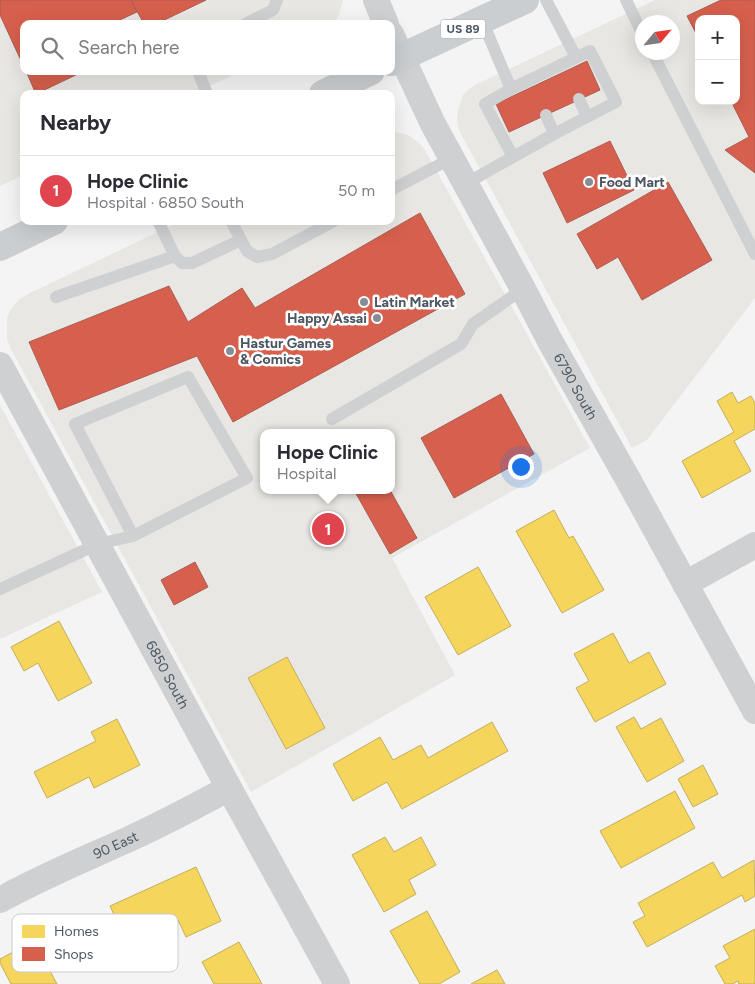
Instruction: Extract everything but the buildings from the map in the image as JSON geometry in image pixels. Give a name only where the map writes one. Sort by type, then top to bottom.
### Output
[{"type":"main road","name":"US 89","points":[[395,51],[482,20],[525,0]]},
{"type":"main road","points":[[331,90],[363,75]]},
{"type":"main road","points":[[0,247],[46,225]]},
{"type":"street","points":[[376,0],[384,20]]},
{"type":"street","name":"6790 South","points":[[395,51],[550,341],[755,711]]},
{"type":"street","name":"6850 South","points":[[0,365],[337,984]]},
{"type":"street","points":[[685,584],[755,545]]},
{"type":"street","name":"90 East","points":[[0,900],[176,816],[229,788]]},
{"type":"lane","points":[[253,20],[273,10],[277,0]]},
{"type":"lane","points":[[546,0],[576,57]]},
{"type":"lane","points":[[626,0],[635,19]]},
{"type":"lane","points":[[482,20],[511,89]]},
{"type":"lane","points":[[465,184],[616,102],[590,51],[576,57],[563,68],[531,83],[511,89],[485,104],[513,157]]},
{"type":"lane","points":[[656,60],[755,254]]},
{"type":"lane","points":[[200,75],[205,90]]},
{"type":"lane","points":[[579,99],[587,117]]},
{"type":"lane","points":[[546,115],[554,134]]},
{"type":"lane","points":[[395,188],[452,158]]},
{"type":"lane","points":[[160,225],[175,256],[182,263],[192,263],[241,240]]},
{"type":"lane","points":[[233,225],[247,251],[257,257],[272,254],[326,225]]},
{"type":"lane","points":[[56,297],[175,256]]},
{"type":"lane","points":[[332,419],[461,344],[473,324],[523,289]]},
{"type":"lane","points":[[0,589],[98,544],[133,536],[247,478],[188,377],[75,424],[133,536]]},
{"type":"shaded area","points":[[0,0],[343,0],[336,20],[20,20],[20,75],[233,75],[202,90],[20,90],[20,177],[0,186]]},
{"type":"shaded area","points":[[655,0],[755,0],[755,298],[647,440],[632,448],[460,132],[457,123],[458,110],[463,95],[468,90]]},
{"type":"shaded area","points":[[395,132],[408,135],[425,150],[590,448],[392,558],[455,675],[251,792],[11,349],[7,339],[7,319],[14,305],[28,294],[173,225],[395,225]]},
{"type":"shaded area","points":[[0,405],[102,592],[0,639]]},
{"type":"place","name":"Food Mart","points":[[589,182]]},
{"type":"place","name":"Latin Market","points":[[364,302]]},
{"type":"place","name":"Happy Assai","points":[[377,318]]},
{"type":"place","name":"Hastur Games & Comics","points":[[230,351]]},
{"type":"place","name":"Hope Clinic","points":[[328,529]]}]
